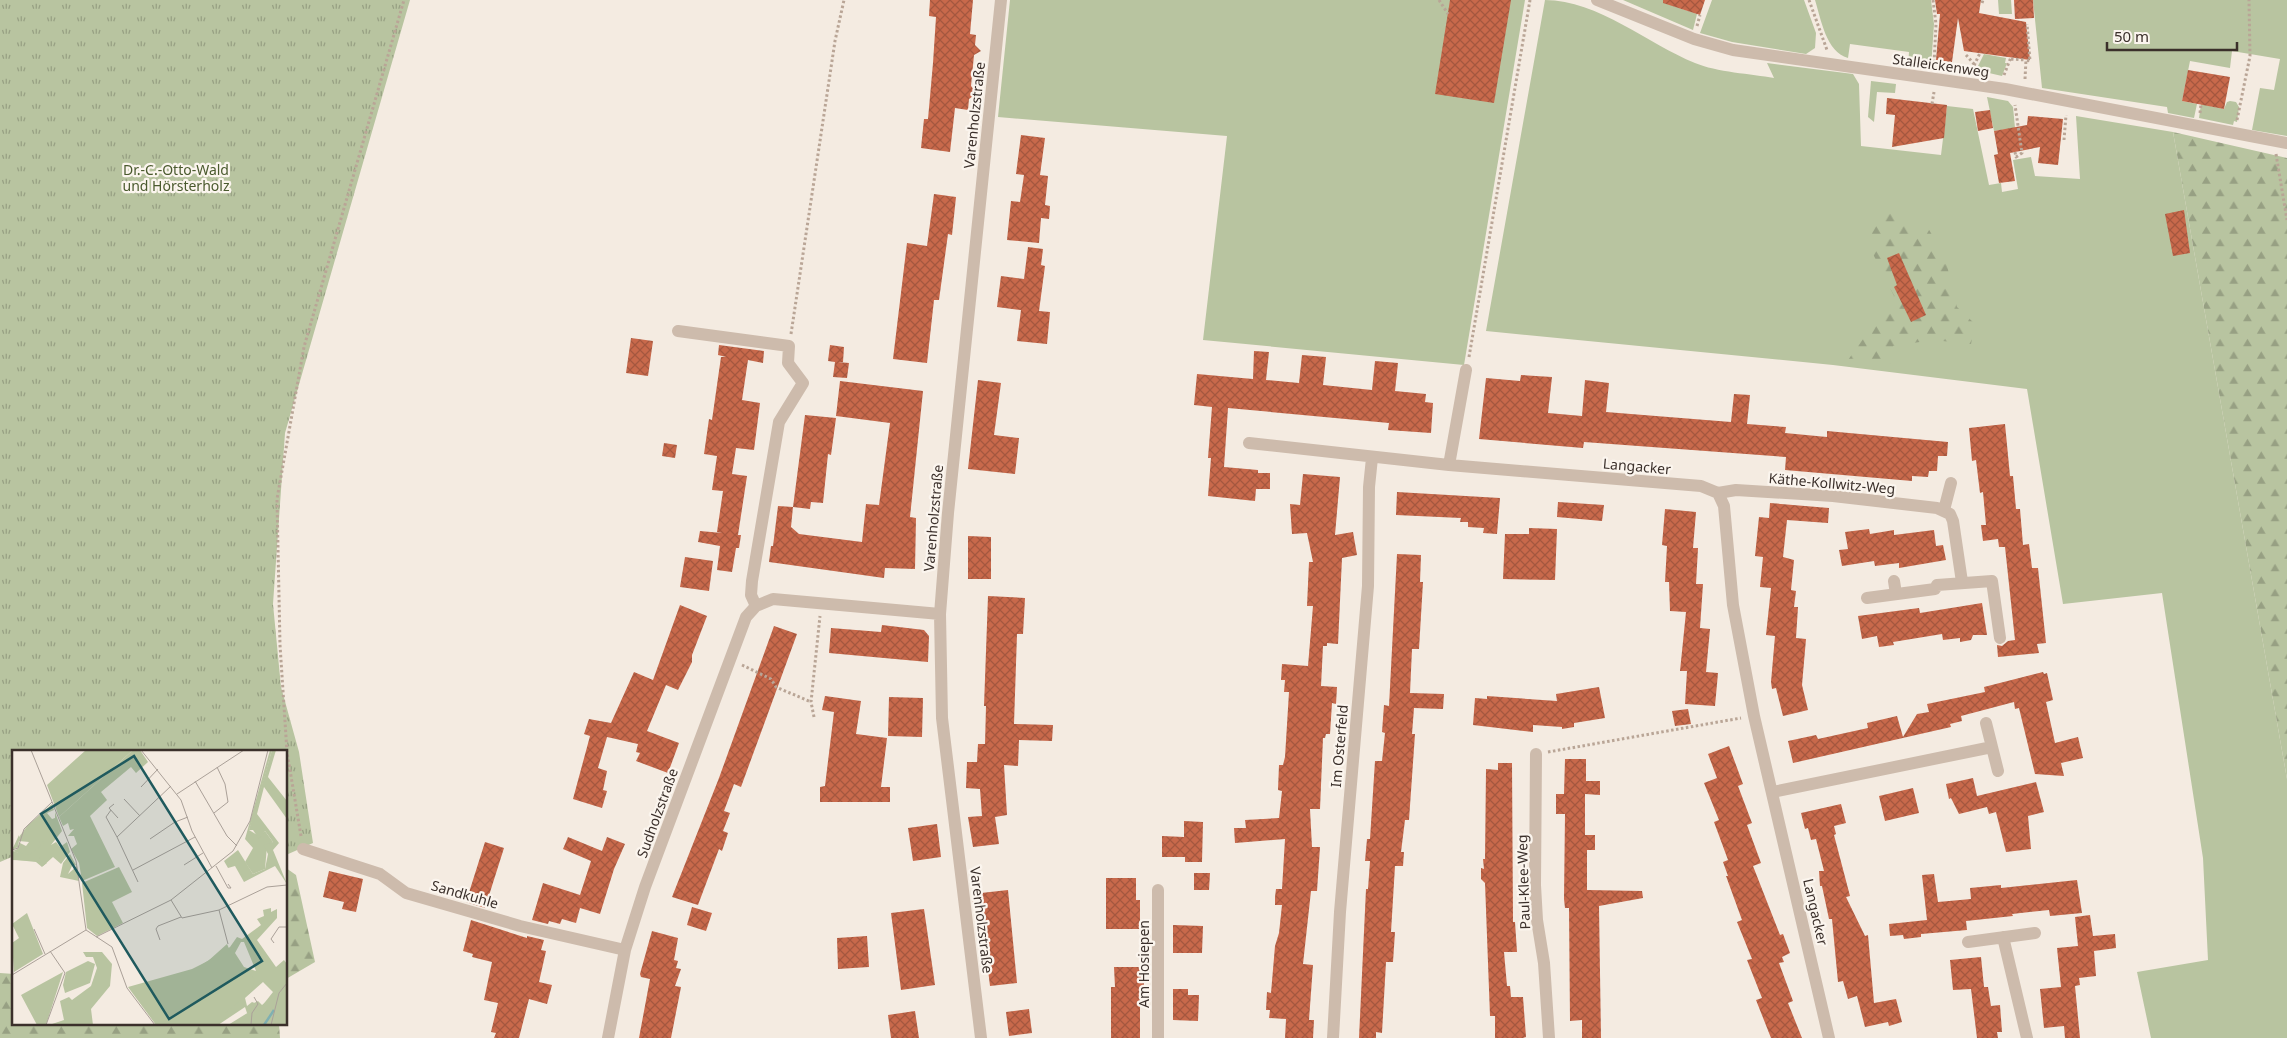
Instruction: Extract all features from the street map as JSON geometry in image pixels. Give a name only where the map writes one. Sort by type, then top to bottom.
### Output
[{"type":"street","name":"Varenholzstraße","points":[[981,1038],[943,728],[940,614],[949,504],[1001,0]]},
{"type":"street","name":"Stalleickenweg","points":[[1597,0],[1694,39],[1733,50],[2018,91],[2281,142]]},
{"type":"street","points":[[678,332],[789,346],[788,363],[803,382],[779,422],[752,581],[751,594],[756,606],[773,599],[940,614]]},
{"type":"street","points":[[1449,465],[1466,370]]},
{"type":"street","name":"Langacker","points":[[1249,443],[1372,458],[1701,486],[1718,493],[1724,506],[1733,605],[1754,716],[1774,792],[1829,1038]]},
{"type":"street","name":"Im Osterfeld","points":[[1334,1038],[1340,912],[1368,586],[1369,487],[1372,458]]},
{"type":"street","points":[[1951,483],[1944,510],[1950,514],[1953,521],[1962,582]]},
{"type":"street","name":"Käthe-Kollwitz-Weg","points":[[1718,493],[1736,490],[1834,496],[1944,510]]},
{"type":"street","points":[[1894,580],[1896,594]]},
{"type":"street","points":[[1867,598],[1934,589],[1937,585],[1992,581],[2000,638]]},
{"type":"street","name":"Sudholzstraße","points":[[608,1038],[625,950],[645,887],[746,617],[756,606]]},
{"type":"street","points":[[1986,724],[1998,771]]},
{"type":"street","points":[[1774,792],[1992,747]]},
{"type":"street","name":"Paul-Klee-Weg","points":[[1536,754],[1535,884],[1537,920],[1544,963],[1549,1038]]},
{"type":"street","name":"Sandkuhle","points":[[303,850],[380,874],[406,893],[520,926],[625,950]]},
{"type":"street","name":"Am Hosiepen","points":[[1158,890],[1158,1038]]},
{"type":"street","points":[[1968,942],[2036,933]]},
{"type":"street","points":[[2003,937],[2027,1038]]},
{"type":"path","points":[[287,750],[280,645],[277,499],[304,346],[404,0]]},
{"type":"path","points":[[789,346],[835,41],[844,0]]},
{"type":"path","points":[[1439,0],[1448,14]]},
{"type":"path","points":[[1466,370],[1530,0]]},
{"type":"path","points":[[1809,0],[1832,64]]},
{"type":"path","points":[[1933,0],[1936,24],[1933,78]]},
{"type":"path","points":[[2235,133],[2250,56],[2249,0]]},
{"type":"path","points":[[2011,59],[2030,61],[2027,24]]},
{"type":"path","points":[[1970,83],[1974,64],[1979,59],[1980,53]]},
{"type":"path","points":[[1966,55],[1974,64]]},
{"type":"path","points":[[2015,152],[2016,158],[2022,154],[2015,100],[2026,60]]},
{"type":"path","points":[[2064,140],[2067,101]]},
{"type":"path","points":[[2281,142],[2287,220]]},
{"type":"path","points":[[814,717],[811,702],[822,603]]},
{"type":"path","points":[[730,660],[770,679],[776,687],[811,702]]},
{"type":"path","points":[[1536,754],[1754,716]]},
{"type":"path","points":[[288,758],[303,850]]},
{"type":"green space","name":"Dr.-C.-Otto-Wald und Hörsterholz","points":[[0,0],[410,0],[285,433],[273,604],[281,687],[299,752],[313,843],[288,854],[288,750],[12,750],[12,857],[0,862]]},
{"type":"green space","points":[[1010,0],[1525,0],[1464,365],[1203,340],[1227,136],[998,117]]},
{"type":"green space","points":[[1545,0],[1565,2],[1584,7],[1622,24],[1677,55],[1713,69],[1774,78],[1767,63],[1853,74],[1859,84],[1861,146],[1941,155],[1947,106],[1973,109],[1989,185],[2001,183],[2002,192],[2018,189],[2013,160],[2031,157],[2035,176],[2080,179],[2076,116],[2173,132],[2287,779],[2287,1038],[2151,1038],[2137,972],[2208,960],[2203,858],[2162,593],[2063,604],[2027,389],[1833,365],[1486,331]]},
{"type":"green space","points":[[1623,0],[1675,0],[1673,6],[1697,14],[1693,30]]},
{"type":"green space","points":[[1712,0],[1804,0],[1816,33],[1815,48],[1806,54],[1732,42],[1700,33]]},
{"type":"green space","points":[[1815,0],[1931,0],[1934,24],[1931,68],[1908,68],[1909,52],[1850,44],[1848,58],[1841,55],[1834,49],[1825,34]]},
{"type":"green space","points":[[1998,0],[2011,0],[2012,14],[1999,14]]},
{"type":"green space","points":[[2033,0],[2287,0],[2287,136],[2252,130],[2260,88],[2274,90],[2280,59],[2232,51],[2230,68],[2190,61],[2182,101],[2197,104],[2194,118],[2168,113],[2167,107],[2042,88]]},
{"type":"green space","points":[[1984,54],[2006,58],[2005,63],[2007,63],[2002,76],[1976,70]]},
{"type":"green space","points":[[1871,81],[1896,84],[1895,93],[1877,92],[1874,122],[1868,117]]},
{"type":"green space","points":[[1987,97],[2008,101],[2013,107],[2015,128],[1994,131]]},
{"type":"green space","points":[[2227,102],[2236,102],[2239,107],[2237,122],[2234,121],[2233,125],[2199,118],[2201,104],[2224,109]]},
{"type":"green space","points":[[2173,132],[2287,158],[2287,779]]},
{"type":"green space","points":[[1890,213],[1928,228],[1945,257],[1957,307],[1975,324],[1971,344],[1933,340],[1893,346],[1891,364],[1848,360],[1894,296],[1859,226]]},
{"type":"green space","points":[[288,869],[296,875],[315,962],[288,978]]},
{"type":"green space","points":[[0,973],[12,974],[12,1026],[279,1026],[280,1038],[0,1038]]},
{"type":"building","points":[[930,0],[973,0],[970,34],[976,35],[975,45],[981,51],[974,55],[971,86],[977,93],[969,99],[968,110],[955,108],[950,152],[921,148],[924,119],[928,119],[936,17],[929,16]]},
{"type":"building","points":[[1450,0],[1511,0],[1494,103],[1435,94]]},
{"type":"building","points":[[1663,0],[1705,0],[1700,15],[1663,3]]},
{"type":"building","points":[[1935,0],[1981,0],[1979,13],[2026,22],[2030,60],[1964,51],[1958,18],[1952,62],[1936,60],[1940,14],[1937,14]]},
{"type":"building","points":[[2014,0],[2033,0],[2034,18],[2015,19]]},
{"type":"building","points":[[2188,70],[2230,77],[2224,109],[2182,101]]},
{"type":"building","points":[[1887,98],[1947,105],[1944,138],[1892,147],[1895,115],[1886,114]]},
{"type":"building","points":[[1990,110],[1993,128],[1978,131],[1975,112]]},
{"type":"building","points":[[2028,116],[2063,119],[2058,165],[2038,163],[2040,147],[2010,153],[2015,181],[1999,183],[1994,155],[1998,154],[1994,131],[2027,125]]},
{"type":"building","points":[[1021,135],[1045,138],[1040,175],[1048,176],[1045,205],[1050,206],[1049,219],[1041,218],[1039,243],[1007,240],[1011,201],[1020,202],[1024,175],[1016,174]]},
{"type":"building","points":[[934,194],[956,197],[952,235],[948,234],[939,300],[934,300],[927,363],[893,359],[907,243],[927,246]]},
{"type":"building","points":[[2184,210],[2190,253],[2173,256],[2165,214]]},
{"type":"building","points":[[1028,247],[1043,249],[1041,265],[1045,266],[1039,311],[1050,312],[1047,344],[1017,341],[1021,310],[997,307],[1001,276],[1024,279]]},
{"type":"building","points":[[1899,253],[1926,315],[1911,322],[1894,287],[1897,285],[1887,258]]},
{"type":"building","points":[[631,338],[653,341],[648,376],[626,373]]},
{"type":"building","points":[[719,345],[764,351],[763,363],[748,360],[742,400],[760,403],[754,450],[736,448],[732,474],[747,476],[738,535],[741,535],[739,548],[736,548],[732,572],[717,570],[720,546],[698,542],[700,531],[722,533],[717,532],[723,491],[712,490],[717,456],[704,454],[709,419],[712,420],[721,357],[726,357],[718,355]]},
{"type":"building","points":[[830,345],[844,347],[843,362],[838,362],[849,363],[847,378],[833,377],[835,362],[828,361]]},
{"type":"building","points":[[1254,351],[1269,352],[1266,380],[1299,383],[1302,355],[1326,357],[1323,385],[1372,390],[1375,361],[1398,363],[1395,391],[1426,394],[1425,402],[1433,403],[1431,433],[1388,430],[1389,423],[1228,408],[1224,467],[1258,470],[1258,473],[1270,473],[1270,489],[1256,489],[1255,501],[1208,496],[1211,458],[1208,458],[1212,407],[1194,405],[1197,374],[1253,379]]},
{"type":"building","points":[[1521,375],[1552,377],[1548,413],[1582,416],[1585,380],[1609,383],[1606,412],[1731,422],[1734,394],[1750,395],[1747,424],[1786,427],[1785,433],[1827,437],[1827,431],[1948,442],[1947,456],[1938,456],[1937,471],[1929,471],[1928,477],[1912,476],[1912,481],[1785,470],[1786,457],[1584,442],[1583,448],[1479,439],[1486,378],[1520,381]]},
{"type":"building","points":[[978,380],[1001,383],[994,435],[1019,438],[1015,474],[968,469]]},
{"type":"building","points":[[840,381],[923,391],[910,517],[916,518],[915,569],[885,568],[884,578],[769,562],[778,506],[793,507],[791,527],[799,534],[862,542],[866,504],[879,505],[890,423],[836,416]]},
{"type":"building","points":[[805,415],[836,418],[831,455],[828,454],[823,503],[811,502],[810,509],[793,507]]},
{"type":"building","points":[[2005,424],[2010,476],[2013,476],[2016,509],[2020,509],[2023,545],[2029,544],[2032,568],[2038,568],[2046,643],[2037,644],[2039,653],[1998,657],[1997,645],[2002,646],[2008,641],[2015,640],[2005,547],[1999,547],[1998,539],[1983,541],[1981,525],[1986,525],[1983,492],[1980,493],[1976,460],[1972,461],[1969,428]]},
{"type":"building","points":[[664,443],[677,445],[675,458],[662,456]]},
{"type":"building","points":[[1303,474],[1340,477],[1335,535],[1353,532],[1357,555],[1342,558],[1338,644],[1327,643],[1327,646],[1323,646],[1321,686],[1337,687],[1336,704],[1332,703],[1330,734],[1326,734],[1325,738],[1323,738],[1320,809],[1310,809],[1312,847],[1320,847],[1317,891],[1311,891],[1303,964],[1313,965],[1309,1020],[1314,1020],[1313,1038],[1285,1038],[1286,1019],[1269,1018],[1270,1010],[1266,1010],[1267,992],[1271,993],[1275,946],[1279,933],[1282,905],[1275,905],[1275,897],[1276,889],[1282,889],[1285,839],[1235,843],[1234,828],[1246,828],[1245,820],[1279,818],[1282,791],[1278,790],[1279,765],[1283,765],[1285,757],[1289,692],[1284,692],[1285,680],[1281,680],[1282,664],[1308,666],[1313,606],[1307,606],[1309,562],[1313,562],[1307,533],[1292,534],[1290,504],[1300,505]]},
{"type":"building","points":[[1397,492],[1500,498],[1497,534],[1483,533],[1484,528],[1468,527],[1468,522],[1460,522],[1461,518],[1396,515]]},
{"type":"building","points":[[1558,502],[1604,505],[1602,521],[1557,517]]},
{"type":"building","points":[[1770,503],[1829,508],[1828,523],[1787,520],[1783,557],[1794,560],[1791,590],[1796,591],[1794,607],[1798,607],[1796,638],[1806,639],[1802,685],[1808,710],[1783,716],[1776,688],[1772,689],[1771,682],[1775,636],[1766,635],[1771,588],[1760,587],[1763,557],[1755,556],[1759,517],[1769,518]]},
{"type":"building","points":[[1665,509],[1696,512],[1693,548],[1698,548],[1696,584],[1703,584],[1700,628],[1710,629],[1706,672],[1718,673],[1715,706],[1685,704],[1687,671],[1680,671],[1686,612],[1670,611],[1669,582],[1665,582],[1667,546],[1662,545]]},
{"type":"building","points":[[1529,528],[1557,529],[1555,580],[1503,579],[1505,534],[1529,534]]},
{"type":"building","points":[[1869,529],[1870,534],[1894,530],[1894,535],[1934,530],[1936,546],[1943,545],[1946,560],[1899,568],[1899,563],[1875,566],[1874,561],[1842,566],[1839,550],[1848,549],[1845,532]]},
{"type":"building","points":[[968,536],[991,537],[991,579],[968,579]]},
{"type":"building","points":[[1397,554],[1421,555],[1420,582],[1423,582],[1419,649],[1412,649],[1410,693],[1444,694],[1443,709],[1414,708],[1412,734],[1415,734],[1409,820],[1405,820],[1401,852],[1404,852],[1403,866],[1395,866],[1391,932],[1395,932],[1393,962],[1386,962],[1382,1033],[1376,1032],[1376,1038],[1359,1038],[1366,889],[1368,889],[1370,861],[1365,861],[1367,839],[1370,839],[1375,761],[1382,761],[1385,733],[1382,732],[1384,705],[1389,706]]},
{"type":"building","points":[[685,557],[713,561],[709,591],[680,587]]},
{"type":"building","points":[[988,596],[1025,598],[1023,634],[1017,634],[1014,724],[1053,725],[1052,741],[1019,740],[1018,766],[1004,765],[1007,815],[995,817],[999,844],[973,847],[968,817],[982,816],[980,789],[966,788],[967,762],[977,762],[978,744],[985,744],[986,706],[984,706]]},
{"type":"building","points":[[1982,603],[1987,635],[1973,635],[1971,640],[1960,642],[1960,638],[1943,640],[1942,634],[1893,642],[1894,645],[1879,647],[1877,636],[1862,639],[1858,616],[1919,608],[1920,613]]},
{"type":"building","points":[[680,605],[707,616],[692,655],[692,662],[678,690],[666,685],[647,731],[679,743],[668,773],[636,761],[640,753],[636,752],[638,744],[607,737],[598,768],[607,771],[603,790],[607,791],[602,808],[573,799],[590,736],[584,734],[589,719],[611,723],[634,672],[653,680]]},
{"type":"building","points":[[882,625],[924,630],[929,636],[928,662],[829,653],[831,628],[881,632]]},
{"type":"building","points":[[774,626],[797,634],[741,787],[734,784],[724,811],[730,813],[723,831],[728,833],[722,851],[719,849],[698,905],[672,897],[719,778]]},
{"type":"building","points":[[2043,672],[2044,674],[2047,673],[2053,700],[2046,702],[2055,743],[2078,737],[2083,758],[2061,763],[2064,776],[2035,774],[2019,708],[2015,709],[2014,702],[1961,716],[1962,721],[1950,724],[1951,727],[1793,763],[1788,741],[1816,735],[1818,739],[1868,728],[1867,723],[1897,716],[1903,737],[1917,714],[1929,712],[1927,704],[1985,692],[1984,687]]},
{"type":"building","points":[[1599,687],[1605,718],[1574,723],[1574,727],[1562,729],[1562,727],[1533,725],[1533,732],[1473,725],[1475,698],[1487,699],[1487,696],[1557,701],[1556,694]]},
{"type":"building","points":[[825,696],[861,701],[856,734],[887,738],[881,787],[890,787],[890,802],[820,802],[820,787],[825,786],[834,712],[822,710]]},
{"type":"building","points":[[889,697],[923,698],[922,737],[888,736]]},
{"type":"building","points":[[1688,709],[1691,724],[1675,726],[1672,711]]},
{"type":"building","points":[[1729,746],[1743,784],[1738,786],[1752,823],[1747,825],[1761,863],[1753,866],[1780,935],[1783,934],[1790,953],[1782,957],[1784,962],[1779,963],[1793,1001],[1788,1003],[1802,1038],[1771,1038],[1756,1000],[1762,998],[1747,960],[1752,959],[1737,922],[1742,920],[1726,876],[1728,876],[1723,862],[1728,860],[1714,822],[1719,820],[1704,783],[1717,778],[1708,754]]},
{"type":"building","points":[[1565,759],[1586,759],[1586,781],[1600,781],[1600,795],[1585,794],[1585,835],[1595,835],[1595,850],[1587,850],[1587,890],[1642,891],[1643,898],[1599,906],[1601,1038],[1582,1038],[1582,1020],[1570,1021],[1569,908],[1565,908],[1564,899],[1565,814],[1556,814],[1556,794],[1564,794]]},
{"type":"building","points":[[1498,763],[1512,763],[1513,922],[1515,922],[1517,952],[1504,952],[1507,986],[1510,986],[1511,997],[1523,997],[1526,1037],[1523,1038],[1495,1038],[1495,1016],[1490,1016],[1485,883],[1481,879],[1481,868],[1484,869],[1483,859],[1485,859],[1486,769],[1498,770]]},
{"type":"building","points":[[1973,778],[1977,796],[2036,782],[2044,812],[2028,816],[2031,849],[2006,852],[1996,812],[1989,814],[1987,807],[1959,814],[1951,798],[1949,799],[1946,784]]},
{"type":"building","points":[[1913,788],[1919,813],[1885,821],[1879,796]]},
{"type":"building","points":[[1841,804],[1846,823],[1834,826],[1836,834],[1834,835],[1850,896],[1846,897],[1865,936],[1868,935],[1874,1003],[1896,999],[1902,1022],[1889,1026],[1888,1022],[1865,1027],[1857,996],[1848,999],[1843,981],[1838,982],[1832,919],[1829,919],[1822,886],[1820,886],[1819,871],[1824,871],[1816,839],[1811,840],[1808,828],[1805,829],[1801,813]]},
{"type":"building","points":[[1184,821],[1203,822],[1202,862],[1185,862],[1185,857],[1162,857],[1162,836],[1184,837]]},
{"type":"building","points":[[937,824],[941,857],[913,861],[908,828]]},
{"type":"building","points":[[568,837],[602,851],[607,837],[625,844],[614,869],[600,914],[580,908],[576,923],[562,919],[560,924],[549,921],[548,924],[532,920],[543,883],[580,895],[591,861],[563,849]]},
{"type":"building","points":[[485,842],[504,848],[485,908],[466,902]]},
{"type":"building","points":[[329,871],[363,879],[356,912],[342,909],[344,902],[323,897]]},
{"type":"building","points":[[1194,873],[1210,873],[1209,890],[1194,890]]},
{"type":"building","points":[[1934,874],[1938,902],[1971,899],[1970,888],[2001,885],[2001,888],[2077,880],[2082,913],[2050,916],[2049,910],[2012,914],[2013,916],[1966,921],[1967,930],[1921,934],[1921,937],[1904,939],[1903,935],[1890,936],[1889,924],[1927,920],[1922,875]]},
{"type":"building","points":[[1106,878],[1136,878],[1136,900],[1140,900],[1140,929],[1106,929]]},
{"type":"building","points":[[1008,890],[1017,983],[990,986],[980,905],[973,905],[972,894]]},
{"type":"building","points":[[692,907],[712,913],[706,931],[687,925]]},
{"type":"building","points":[[924,909],[935,985],[901,990],[891,913]]},
{"type":"building","points":[[2090,915],[2093,936],[2115,934],[2116,948],[2094,951],[2096,976],[2079,978],[2080,985],[2075,986],[2080,1038],[2065,1038],[2064,1026],[2044,1028],[2040,989],[2061,987],[2057,948],[2078,946],[2075,917]]},
{"type":"building","points":[[471,920],[527,938],[527,936],[544,940],[541,950],[546,951],[539,982],[552,985],[547,1004],[529,999],[519,1038],[494,1038],[496,1033],[491,1032],[498,1003],[484,1000],[492,962],[472,957],[473,954],[463,951]]},
{"type":"building","points":[[1173,925],[1203,926],[1202,953],[1173,953]]},
{"type":"building","points":[[652,931],[678,938],[674,960],[678,961],[676,968],[681,969],[675,986],[681,987],[671,1038],[639,1038],[650,979],[641,977],[640,974]]},
{"type":"building","points":[[867,936],[869,967],[838,969],[837,938]]},
{"type":"building","points":[[1981,957],[1984,987],[1988,987],[1991,1006],[2000,1005],[2002,1032],[1997,1032],[1998,1038],[1977,1038],[1971,989],[1953,990],[1950,960]]},
{"type":"building","points":[[1114,967],[1144,967],[1144,987],[1140,987],[1140,1038],[1111,1038],[1111,987],[1115,987]]},
{"type":"building","points":[[1173,989],[1188,989],[1188,995],[1199,995],[1198,1021],[1173,1020]]},
{"type":"building","points":[[1029,1009],[1032,1033],[1009,1036],[1006,1012]]},
{"type":"building","points":[[915,1011],[919,1038],[891,1038],[888,1015]]}]
